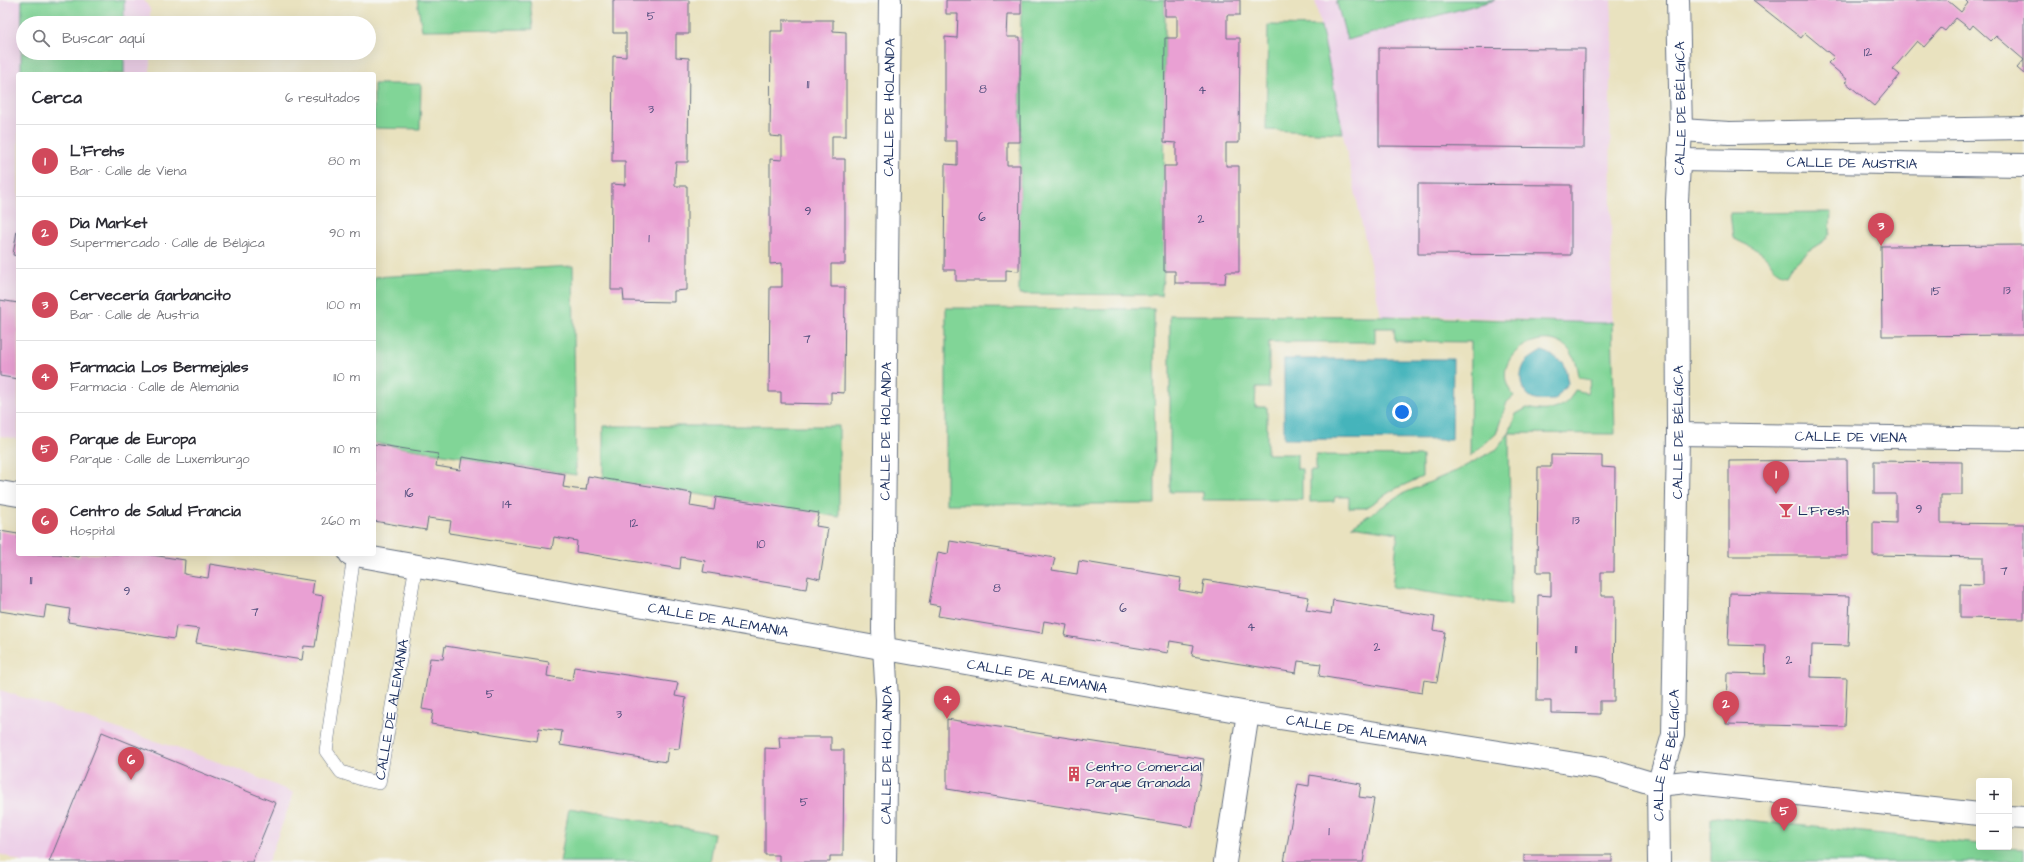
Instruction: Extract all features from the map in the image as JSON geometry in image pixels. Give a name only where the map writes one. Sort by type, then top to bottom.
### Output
[{"type":"street","name":"CALLE DE HOLANDA","points":[[885,862],[887,698],[884,648],[890,0]]},
{"type":"street","name":"CALLE DE BÉLGICA","points":[[1659,862],[1658,785],[1673,735],[1678,434],[1677,200],[1681,130],[1678,0]]},
{"type":"street","name":"CALLE DE AUSTRIA","points":[[1681,130],[1729,133],[2024,128]]},
{"type":"street","name":"CALLE DE AUSTRIA","points":[[1679,160],[2024,165]]},
{"type":"street","name":"CALLE DE VIENA","points":[[1678,434],[2024,439]]},
{"type":"street","points":[[0,492],[16,495]]},
{"type":"street","name":"CALLE DE ALEMANIA","points":[[364,556],[1248,712],[1601,768],[1658,785]]},
{"type":"street","points":[[1225,862],[1248,712]]},
{"type":"street","points":[[1658,785],[1686,782],[1976,814]]},
{"type":"street","points":[[2012,817],[2024,818]]},
{"type":"lane","name":"CALLE DE ALEMANIA","points":[[352,556],[326,751],[341,772],[379,783],[416,565]]},
{"type":"shaded area","points":[[0,0],[144,0],[150,9],[150,16],[16,16],[16,60],[150,60],[150,72],[16,72],[16,439],[0,436]]},
{"type":"shaded area","points":[[1315,0],[1611,0],[1613,34],[1610,85],[1612,322],[1603,323],[1422,315],[1381,316]]},
{"type":"shaded area","points":[[0,690],[231,766],[294,793],[268,862],[21,862],[0,854]]},
{"type":"green space","points":[[22,0],[124,0],[124,16],[22,16]]},
{"type":"green space","points":[[417,0],[530,0],[533,29],[422,30]]},
{"type":"green space","points":[[1021,0],[1165,0],[1164,271],[1161,295],[1019,294]]},
{"type":"green space","points":[[1336,0],[1495,0],[1347,40]]},
{"type":"green space","points":[[1268,25],[1321,26],[1343,133],[1266,130]]},
{"type":"green space","points":[[21,60],[124,60],[124,72],[21,72]]},
{"type":"green space","points":[[376,84],[421,84],[420,129],[376,128]]},
{"type":"green space","points":[[1831,212],[1830,234],[1824,241],[1811,249],[1791,267],[1787,274],[1777,270],[1763,254],[1733,238],[1730,213]]},
{"type":"green space","points":[[573,266],[576,475],[376,443],[376,277]]},
{"type":"green space","points":[[946,308],[1154,309],[1155,504],[946,504]]},
{"type":"green space","points":[[1170,315],[1381,316],[1603,323],[1612,322],[1615,434],[1509,433],[1516,414],[1527,408],[1534,410],[1555,409],[1566,402],[1575,390],[1587,393],[1591,380],[1579,378],[1573,356],[1561,344],[1546,340],[1530,343],[1517,351],[1507,364],[1506,379],[1514,396],[1507,402],[1496,434],[1470,456],[1471,342],[1395,341],[1394,328],[1375,328],[1375,342],[1269,342],[1269,388],[1256,388],[1255,407],[1267,407],[1267,454],[1297,454],[1297,469],[1302,469],[1302,500],[1203,500],[1203,492],[1170,492]]},
{"type":"green space","points":[[603,426],[839,426],[839,517],[603,479]]},
{"type":"green space","points":[[1509,433],[1511,605],[1392,587],[1398,533],[1352,526],[1402,494],[1456,471],[1497,449]]},
{"type":"green space","points":[[1316,455],[1422,456],[1422,477],[1393,490],[1365,508],[1349,508],[1349,497],[1335,497],[1334,501],[1310,502],[1310,471],[1316,471]]},
{"type":"green space","points":[[569,808],[714,833],[709,862],[560,862]]},
{"type":"green space","points":[[1718,817],[1976,844],[1976,850],[2024,849],[2024,862],[1711,862],[1711,818]]},
{"type":"water","points":[[1542,351],[1564,363],[1568,383],[1555,400],[1535,400],[1526,394],[1523,389],[1521,378],[1523,367],[1526,362]]},
{"type":"water","points":[[1284,359],[1453,359],[1452,440],[1284,439]]},
{"type":"building","points":[[613,0],[689,0],[689,34],[676,34],[676,57],[689,58],[688,162],[676,162],[675,174],[675,186],[687,186],[687,290],[674,291],[674,302],[624,301],[623,290],[611,290],[612,184],[625,185],[625,161],[612,161],[613,56],[626,57],[626,33],[613,33]]},
{"type":"building","points":[[946,0],[1021,0],[1021,14],[1008,14],[1007,37],[1020,37],[1020,142],[1007,142],[1007,165],[1020,165],[1019,271],[1006,270],[1006,281],[956,281],[956,270],[944,270],[945,164],[957,165],[957,141],[945,141],[945,37],[957,38],[958,14],[946,14]]},
{"type":"building","points":[[1165,0],[1240,0],[1240,15],[1227,15],[1227,38],[1240,38],[1239,143],[1226,143],[1226,166],[1239,166],[1239,272],[1226,272],[1225,283],[1175,283],[1175,271],[1164,271],[1164,166],[1176,166],[1176,143],[1164,142],[1165,38],[1177,38],[1177,16],[1165,16]]},
{"type":"building","points":[[1753,0],[1947,0],[1961,12],[1968,3],[1965,0],[2024,0],[2024,60],[1996,36],[1991,41],[1973,25],[1970,29],[1956,18],[1945,31],[1941,28],[1924,47],[1917,41],[1893,69],[1900,75],[1874,106],[1845,82],[1848,80],[1828,63],[1834,57],[1805,33],[1801,38]]},
{"type":"building","points":[[783,20],[833,20],[833,31],[846,32],[846,136],[832,136],[832,159],[845,159],[845,264],[831,264],[831,287],[845,287],[844,393],[831,392],[831,404],[781,403],[781,392],[769,392],[770,287],[782,287],[782,263],[770,264],[770,159],[782,160],[782,137],[770,136],[771,31],[783,31]]},
{"type":"building","points":[[1379,48],[1585,49],[1584,148],[1379,146]]},
{"type":"building","points":[[2024,60],[2024,74],[2017,68]]},
{"type":"building","points":[[1418,184],[1571,185],[1571,255],[1418,254]]},
{"type":"building","points":[[16,236],[16,256],[13,255]]},
{"type":"building","points":[[2024,245],[2024,335],[1882,336],[1881,246]]},
{"type":"building","points":[[0,300],[16,303],[16,379],[0,376]]},
{"type":"building","points":[[376,444],[438,454],[436,466],[460,470],[462,457],[565,474],[563,487],[575,489],[586,490],[588,476],[692,493],[690,506],[714,510],[716,497],[819,513],[816,526],[828,528],[820,579],[808,576],[806,589],[703,572],[705,561],[681,557],[680,569],[576,552],[577,541],[554,537],[552,549],[449,533],[451,521],[428,518],[426,530],[376,521]]},
{"type":"building","points":[[1551,455],[1602,456],[1602,467],[1615,468],[1614,572],[1601,572],[1601,596],[1615,596],[1614,701],[1600,701],[1600,714],[1551,713],[1551,701],[1537,701],[1538,595],[1551,596],[1551,572],[1537,572],[1538,467],[1551,467]]},
{"type":"building","points":[[1847,460],[1848,556],[1729,556],[1729,461]]},
{"type":"building","points":[[1874,461],[1962,462],[1962,495],[1941,495],[1941,523],[2024,524],[2024,619],[1960,618],[1960,584],[1983,585],[1983,557],[1873,555],[1873,522],[1896,523],[1896,494],[1874,494]]},
{"type":"building","points":[[0,531],[16,534],[16,556],[158,556],[185,560],[184,574],[195,576],[208,578],[210,564],[314,581],[312,594],[323,596],[315,647],[304,646],[302,660],[196,643],[199,629],[176,626],[174,639],[68,622],[70,609],[46,605],[44,618],[0,611]]},
{"type":"building","points":[[950,541],[1055,558],[1052,570],[1077,574],[1079,561],[1181,578],[1179,590],[1202,594],[1204,580],[1309,597],[1306,610],[1331,614],[1333,600],[1435,617],[1433,630],[1445,632],[1437,682],[1424,680],[1422,693],[1319,676],[1321,664],[1298,661],[1296,673],[1192,656],[1194,645],[1170,641],[1168,653],[1065,636],[1067,625],[1044,621],[1042,633],[938,616],[940,606],[929,604],[938,552],[948,554]]},
{"type":"building","points":[[1730,593],[1850,596],[1848,646],[1812,645],[1811,677],[1847,678],[1845,727],[1726,724],[1727,673],[1765,674],[1766,646],[1728,645]]},
{"type":"building","points":[[445,646],[549,662],[547,676],[559,678],[572,680],[574,667],[678,683],[675,696],[686,698],[679,749],[668,748],[666,762],[560,745],[562,731],[539,728],[537,741],[431,724],[433,711],[422,709],[430,658],[443,659]]},
{"type":"building","name":"Centro Comercial Parque Granada","points":[[947,719],[1204,759],[1192,827],[947,789]]},
{"type":"building","points":[[102,732],[276,803],[252,862],[49,862]]},
{"type":"building","points":[[779,737],[831,737],[831,750],[844,750],[843,856],[830,856],[830,862],[779,862],[779,855],[765,855],[765,748],[780,749]]},
{"type":"building","points":[[1310,775],[1361,784],[1359,797],[1374,799],[1363,862],[1284,862],[1298,784],[1309,786]]},
{"type":"building","points":[[1524,855],[1612,855],[1612,862],[1524,862]]},
{"type":"place","name":"Cervecería Garbancito","points":[[1881,246]]},
{"type":"place","name":"L'Frehs","points":[[1776,494]]},
{"type":"place","name":"L'Fresh","points":[[1786,510]]},
{"type":"place","name":"Farmacia Los Bermejales","points":[[947,719]]},
{"type":"place","name":"Dia Market","points":[[1726,724]]},
{"type":"place","name":"Centro Comercial Parque Granada","points":[[1074,774]]},
{"type":"place","name":"Centro de Salud Francia","points":[[131,780]]},
{"type":"place","name":"Parque de Europa","points":[[1784,831]]}]
